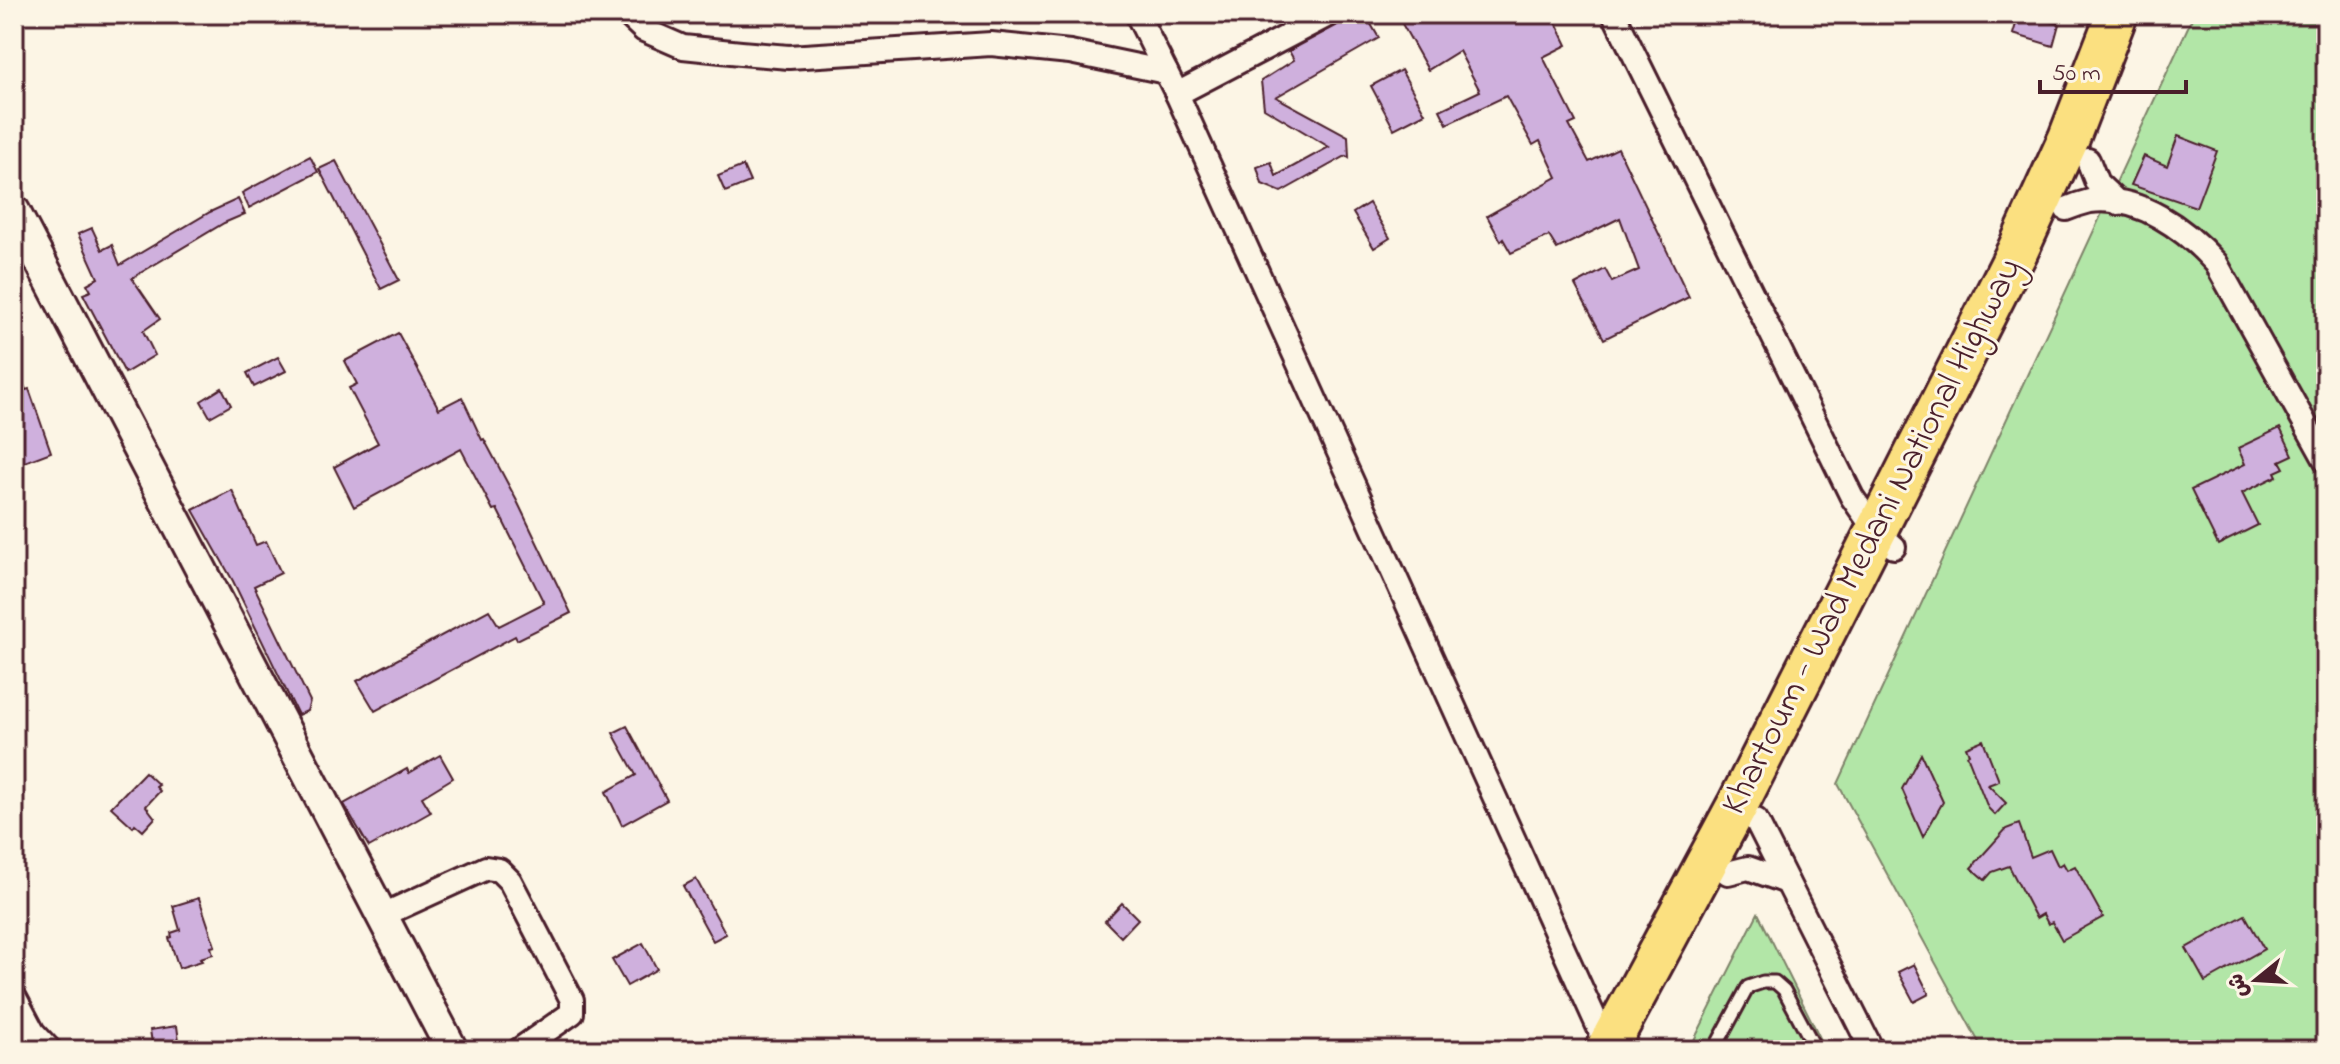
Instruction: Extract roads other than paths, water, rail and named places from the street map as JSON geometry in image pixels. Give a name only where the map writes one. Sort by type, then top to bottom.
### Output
[{"type":"highway","name":"Khartoum - Wad Medani National Highway","points":[[1617,1049],[1728,873],[1756,820],[2069,138],[2117,14]]},
{"type":"highway","name":"Khartoum - Wad Medani National Highway","points":[[1617,1049],[1737,806],[1885,538],[2007,331],[2088,160],[2144,14]]},
{"type":"street","points":[[627,14],[644,30],[683,47],[789,57],[991,44],[1070,52],[1166,72]]},
{"type":"street","points":[[1137,14],[1177,94],[1617,1049]]},
{"type":"street","points":[[1177,94],[1330,14]]},
{"type":"street","points":[[1614,14],[1852,497],[1885,538]]},
{"type":"street","points":[[2088,160],[2097,183],[2118,203]]},
{"type":"street","points":[[2066,209],[2091,201],[2118,203],[2142,209],[2180,228],[2194,239],[2216,263],[2326,461]]},
{"type":"street","points":[[14,211],[452,1050]]},
{"type":"street","points":[[1756,820],[1872,1050]]},
{"type":"street","points":[[381,916],[486,868],[499,870],[510,881],[572,1000],[572,1013],[564,1021],[519,1050]]},
{"type":"street","points":[[1728,873],[1748,868],[1787,882]]},
{"type":"street","points":[[14,996],[33,1032],[50,1050]]},
{"type":"lane","points":[[1714,1050],[1748,987],[1775,982],[1784,990],[1816,1050]]}]
